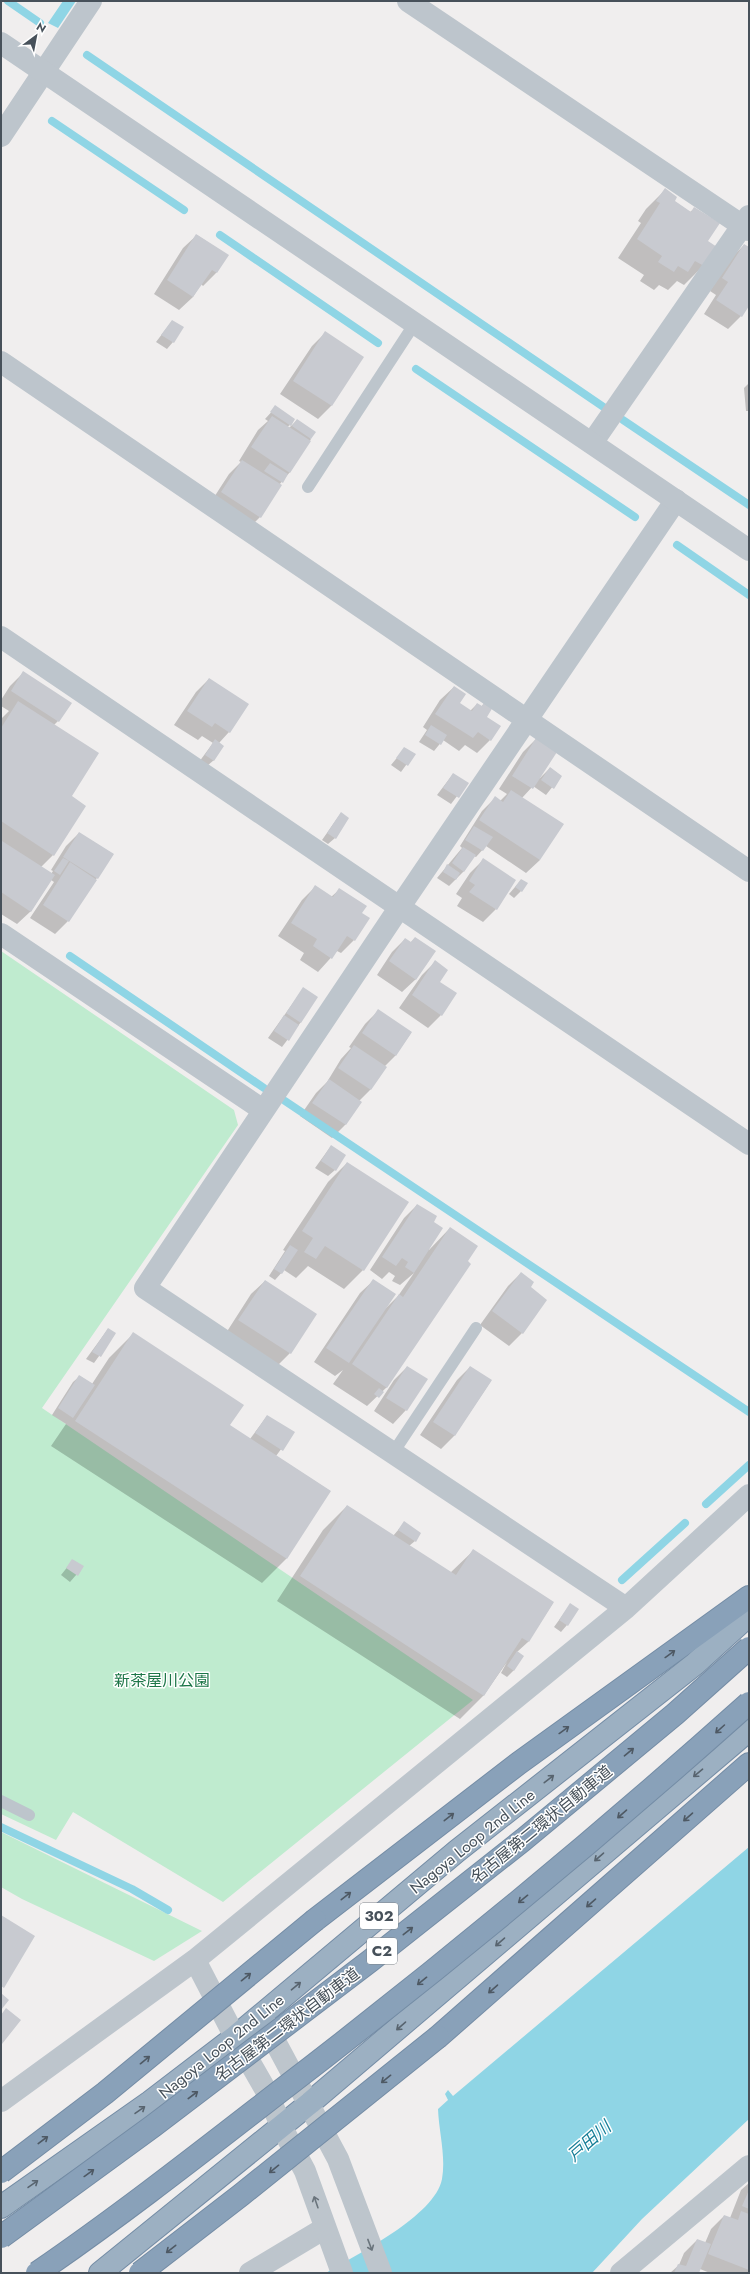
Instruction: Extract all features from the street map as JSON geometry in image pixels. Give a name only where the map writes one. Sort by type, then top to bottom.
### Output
[{"type":"highway","points":[[1,2172],[105,2093],[315,1920],[519,1763],[749,1597]]},
{"type":"highway","name":"Nagoya Loop 2nd Line","points":[[1,2207],[150,2102],[235,2037],[457,1851],[695,1664],[749,1615]]},
{"type":"highway","name":"名古屋第二環状自動車道","points":[[1,2237],[153,2126],[376,1956],[523,1840],[675,1714],[749,1648]]},
{"type":"highway","points":[[37,2273],[184,2166],[400,1998],[558,1870],[749,1703]]},
{"type":"highway","points":[[100,2273],[310,2103],[749,1730]]},
{"type":"highway","points":[[140,2273],[247,2190],[438,2037],[749,1764]]},
{"type":"street","points":[[1,136],[91,1]]},
{"type":"street","points":[[408,1],[747,224],[592,443]]},
{"type":"street","points":[[1,43],[749,550]]},
{"type":"street","points":[[1,362],[749,871]]},
{"type":"street","points":[[626,1608],[145,1288],[399,908],[676,500]]},
{"type":"street","points":[[1,637],[749,1144]]},
{"type":"street","points":[[1,934],[264,1110]]},
{"type":"street","points":[[1,2100],[195,1960],[626,1608],[749,1495]]},
{"type":"street","points":[[195,1960],[235,2037],[268,2094],[281,2126],[304,2170],[342,2273]]},
{"type":"street","points":[[261,2015],[310,2103],[338,2158],[381,2273]]},
{"type":"street","points":[[621,2273],[749,2166]]},
{"type":"street","points":[[250,2273],[326,2230]]},
{"type":"lane","points":[[308,487],[415,323]]},
{"type":"lane","points":[[393,1453],[476,1328]]},
{"type":"lane","points":[[1,1801],[30,1815]]},
{"type":"green space","name":"新茶屋川公園","points":[[1,951],[234,1110],[238,1125],[42,1408],[473,1700],[223,1902],[73,1812],[56,1840],[1,1814]]},
{"type":"green space","points":[[1,1832],[202,1931],[154,1961],[22,1899],[1,1887]]},
{"type":"water","points":[[63,1],[76,1],[58,28],[48,23]]},
{"type":"water","name":"戸田川","points":[[749,1847],[749,2119],[642,2219],[592,2273],[326,2273],[393,2233],[425,2207],[436,2193],[442,2179],[443,2170],[443,2153],[438,2109],[448,2100],[445,2094],[448,2090],[453,2096]]},
{"type":"building","points":[[665,188],[677,197],[675,201],[691,212],[694,207],[720,223],[708,241],[717,247],[704,266],[695,261],[688,272],[678,266],[674,272],[658,262],[662,256],[637,239],[660,203],[656,201]]},
{"type":"building","points":[[196,234],[229,255],[217,273],[212,270],[193,297],[167,280]]},
{"type":"building","points":[[744,244],[749,247],[749,306],[742,317],[716,300],[728,282],[722,278]]},
{"type":"building","points":[[172,320],[184,327],[174,343],[161,335]]},
{"type":"building","points":[[325,331],[364,357],[332,406],[293,381]]},
{"type":"building","points":[[275,405],[295,419],[291,426],[270,412]]},
{"type":"building","points":[[272,416],[311,441],[290,473],[251,447]]},
{"type":"building","points":[[297,419],[316,432],[311,439],[292,426]]},
{"type":"building","points":[[242,460],[282,485],[261,518],[221,492]]},
{"type":"building","points":[[270,463],[288,474],[283,483],[264,471]]},
{"type":"building","points":[[23,671],[72,703],[59,722],[11,691]]},
{"type":"building","points":[[209,678],[249,704],[230,733],[215,723],[212,727],[187,711]]},
{"type":"building","points":[[454,686],[466,694],[460,703],[472,711],[477,703],[482,706],[485,701],[493,707],[487,717],[501,726],[491,741],[478,732],[473,738],[435,714]]},
{"type":"building","points":[[18,701],[99,753],[72,796],[86,806],[54,856],[1,821],[1,728]]},
{"type":"building","points":[[431,725],[447,735],[441,745],[425,735]]},
{"type":"building","points":[[536,738],[557,752],[533,789],[512,776]]},
{"type":"building","points":[[215,739],[224,746],[214,761],[205,755]]},
{"type":"building","points":[[404,747],[416,754],[408,766],[396,758]]},
{"type":"building","points":[[550,767],[562,776],[554,789],[541,780]]},
{"type":"building","points":[[453,773],[469,783],[459,798],[443,788]]},
{"type":"building","points":[[511,790],[564,824],[540,860],[479,820],[495,796],[503,802]]},
{"type":"building","points":[[341,812],[349,818],[336,839],[327,833]]},
{"type":"building","points":[[474,826],[493,837],[483,851],[465,840]]},
{"type":"building","points":[[79,832],[114,854],[98,879],[63,857]]},
{"type":"building","points":[[2,841],[55,875],[31,912],[1,892]]},
{"type":"building","points":[[463,847],[476,855],[464,872],[452,863]]},
{"type":"building","points":[[63,858],[69,861],[60,875],[54,871]]},
{"type":"building","points":[[483,858],[516,880],[497,910],[469,892],[475,885],[469,881]]},
{"type":"building","points":[[70,862],[97,880],[69,922],[43,905]]},
{"type":"building","points":[[447,864],[460,873],[456,880],[443,872]]},
{"type":"building","points":[[521,879],[528,883],[522,892],[515,887]]},
{"type":"building","points":[[315,885],[333,897],[339,888],[367,906],[362,913],[370,918],[355,941],[347,936],[332,959],[313,946],[317,939],[291,923]]},
{"type":"building","points":[[415,937],[436,951],[416,980],[389,961],[405,938],[411,942]]},
{"type":"building","points":[[435,960],[448,970],[440,982],[457,993],[442,1016],[412,995]]},
{"type":"building","points":[[303,987],[318,997],[301,1023],[286,1013]]},
{"type":"building","points":[[378,1009],[412,1032],[396,1056],[362,1033]]},
{"type":"building","points":[[284,1015],[299,1025],[289,1041],[274,1031]]},
{"type":"building","points":[[354,1045],[387,1067],[371,1090],[338,1068]]},
{"type":"building","points":[[329,1079],[362,1102],[346,1125],[312,1103]]},
{"type":"building","points":[[331,1145],[346,1155],[336,1171],[321,1161]]},
{"type":"building","points":[[347,1162],[409,1202],[364,1271],[325,1246],[316,1259],[304,1252],[313,1238],[302,1231]]},
{"type":"building","points":[[417,1204],[437,1216],[434,1222],[443,1228],[414,1273],[405,1267],[408,1262],[402,1258],[396,1266],[382,1257]]},
{"type":"building","points":[[450,1227],[478,1246],[468,1261],[471,1264],[387,1388],[352,1364],[399,1294],[403,1297]]},
{"type":"building","points":[[290,1245],[298,1250],[282,1274],[274,1269]]},
{"type":"building","points":[[521,1272],[534,1282],[531,1287],[547,1300],[523,1334],[492,1311]]},
{"type":"building","points":[[373,1279],[396,1294],[349,1363],[326,1348]]},
{"type":"building","points":[[265,1280],[317,1314],[291,1354],[238,1320]]},
{"type":"building","points":[[108,1328],[116,1333],[101,1357],[92,1352]]},
{"type":"building","points":[[133,1332],[244,1405],[230,1425],[331,1491],[287,1559],[75,1421]]},
{"type":"building","points":[[407,1366],[428,1379],[407,1411],[386,1398]]},
{"type":"building","points":[[470,1366],[492,1380],[455,1436],[433,1422]]},
{"type":"building","points":[[79,1375],[95,1385],[73,1418],[58,1408]]},
{"type":"building","points":[[379,1388],[384,1392],[379,1398],[374,1394]]},
{"type":"building","points":[[267,1415],[295,1432],[283,1451],[255,1433]]},
{"type":"building","points":[[347,1505],[456,1575],[473,1549],[554,1602],[529,1642],[522,1638],[484,1696],[300,1576]]},
{"type":"building","points":[[404,1521],[421,1533],[416,1542],[398,1530]]},
{"type":"building","points":[[72,1559],[84,1566],[78,1576],[66,1568]]},
{"type":"building","points":[[570,1603],[579,1609],[568,1626],[559,1620]]},
{"type":"building","points":[[517,1651],[524,1656],[514,1671],[507,1666]]},
{"type":"building","points":[[1,1915],[35,1936],[4,1988],[1,1986]]},
{"type":"building","points":[[1,1993],[9,2000],[1,2010]]},
{"type":"building","points":[[6,2008],[21,2020],[2,2044],[1,2015]]},
{"type":"building","points":[[749,2190],[749,2209],[742,2206]]},
{"type":"building","points":[[741,2211],[749,2214],[749,2270],[708,2254],[724,2215],[738,2220]]},
{"type":"building","points":[[697,2239],[711,2244],[699,2273],[674,2273],[678,2264],[686,2266]]},
{"type":"waterway","points":[[8,1],[40,23]]},
{"type":"waterway","points":[[87,55],[605,408]]},
{"type":"waterway","points":[[52,121],[184,210]]},
{"type":"waterway","points":[[220,235],[378,343]]},
{"type":"waterway","points":[[416,369],[635,517]]},
{"type":"waterway","points":[[623,420],[749,505]]},
{"type":"waterway","points":[[677,545],[749,595]]},
{"type":"waterway","points":[[70,956],[264,1088]]},
{"type":"waterway","points":[[285,1101],[749,1412]]},
{"type":"waterway","points":[[706,1504],[749,1465]]},
{"type":"waterway","points":[[622,1580],[685,1523]]},
{"type":"waterway","points":[[1,1827],[132,1889],[168,1910]]}]
